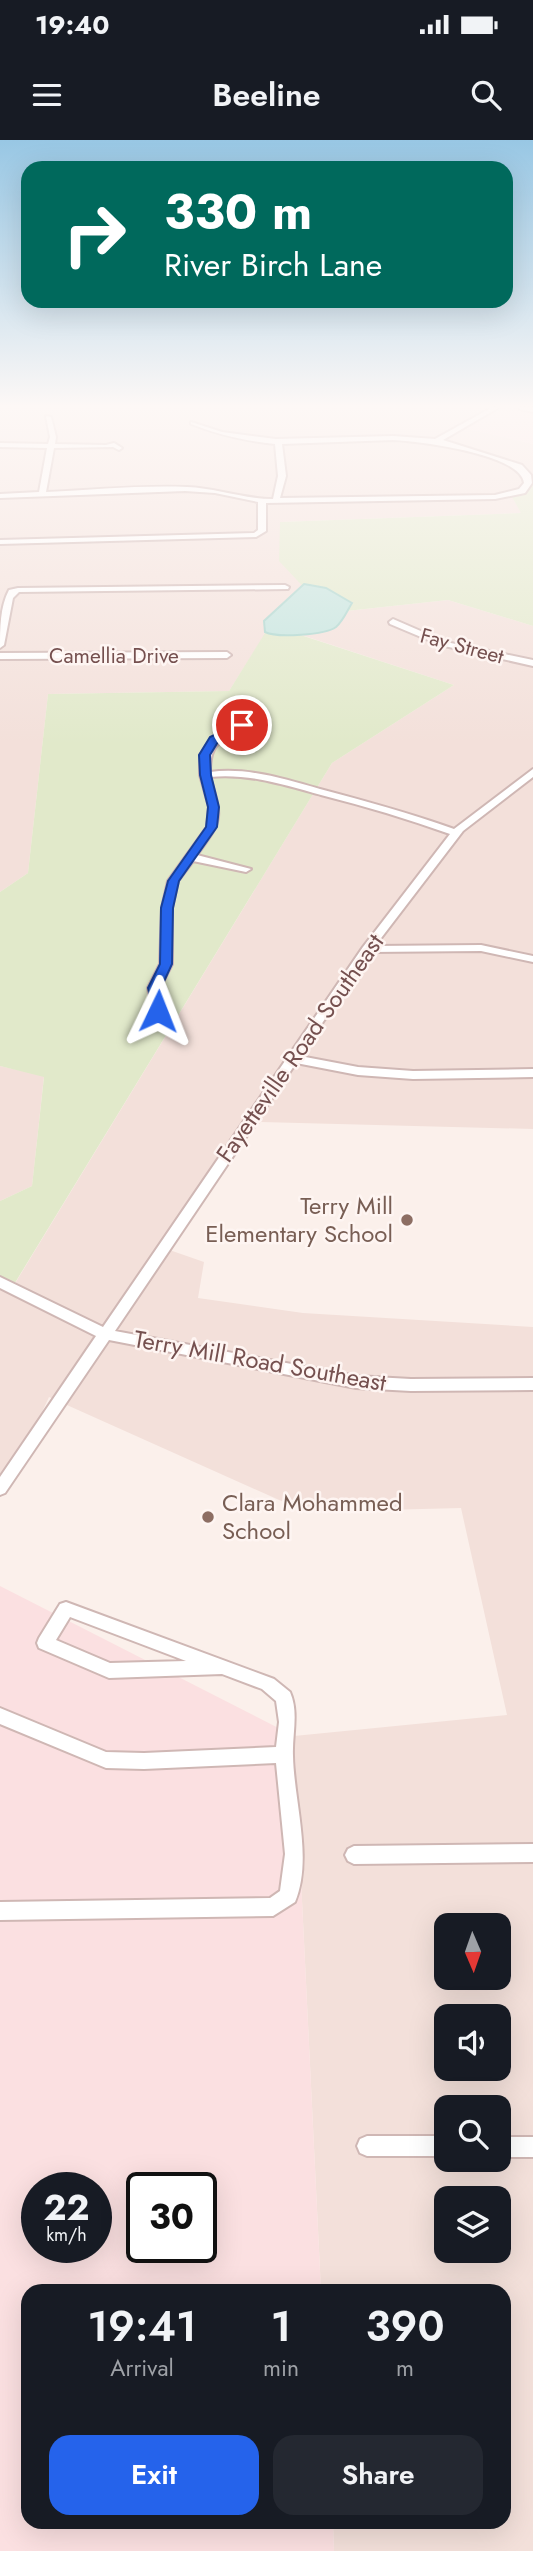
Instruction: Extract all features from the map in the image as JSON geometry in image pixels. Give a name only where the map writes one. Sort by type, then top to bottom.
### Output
[{"type":"street","points":[[0,542],[256,535],[262,531],[262,521]]},
{"type":"street","points":[[0,645],[9,598],[12,592],[18,590],[285,587]]},
{"type":"street","name":"Fay Street","points":[[393,622],[410,632],[479,653],[533,663]]},
{"type":"street","name":"Camellia Drive","points":[[0,656],[227,655]]},
{"type":"street","points":[[170,1027],[158,1011],[155,988],[166,964],[167,908],[173,881],[212,827],[214,807],[205,775],[205,755],[214,740],[242,725]]},
{"type":"street","name":"Fayetteville Road Southeast","points":[[0,1489],[367,949],[457,833],[533,772]]},
{"type":"street","points":[[205,775],[256,775],[415,818],[457,833]]},
{"type":"street","points":[[190,857],[246,869]]},
{"type":"street","points":[[367,949],[481,948],[533,959]]},
{"type":"street","points":[[292,1058],[358,1071],[413,1075],[533,1073]]},
{"type":"street","name":"Terry Mill Road Southeast","points":[[0,1282],[105,1334],[356,1382],[411,1385],[533,1384]]},
{"type":"street","points":[[0,1911],[273,1907],[289,1896],[293,1875],[284,1755],[287,1721],[284,1697],[268,1684],[66,1609],[46,1643],[109,1671],[221,1667]]},
{"type":"street","points":[[0,1716],[106,1760],[284,1755]]},
{"type":"street","points":[[354,1855],[533,1853]]},
{"type":"street","points":[[366,2146],[434,2146]]},
{"type":"street","points":[[511,2147],[533,2147]]},
{"type":"shaded area","points":[[0,521],[320,521],[280,522],[328,613],[448,600],[533,626],[533,1129],[261,1122],[158,1246],[204,1262],[198,1298],[303,1313],[533,1327],[533,2551],[334,2551],[333,2529],[511,2529],[511,2284],[321,2284],[294,1736],[507,1715],[461,1508],[306,1512],[49,1397],[21,1457],[0,1482],[0,1284],[11,1290],[332,763],[454,685],[271,625],[229,691],[48,694],[28,873],[0,892]]},
{"type":"shaded area","points":[[0,1066],[44,1076],[32,1186],[0,1201]]},
{"type":"shaded area","points":[[0,1586],[294,1736],[321,2284],[21,2284],[21,2529],[333,2529],[334,2551],[0,2551]]},
{"type":"green space","points":[[533,521],[533,626],[448,600],[328,613],[279,561],[280,522]]},
{"type":"green space","points":[[270,625],[454,685],[332,763],[10,1291],[0,1284],[0,1201],[32,1186],[44,1077],[0,1066],[0,892],[28,873],[48,694],[229,691]]},
{"type":"water","points":[[304,584],[326,588],[352,603],[341,622],[330,630],[312,634],[280,635],[265,632],[264,621]]},
{"type":"place","name":"Terry Mill Elementary School","points":[[407,1220]]},
{"type":"place","name":"Clara Mohammed School","points":[[208,1517]]},
{"type":"route","points":[[158,1011],[155,988],[166,964],[167,908],[173,881],[212,827],[214,807],[205,775],[205,755],[214,740],[242,725]]}]
